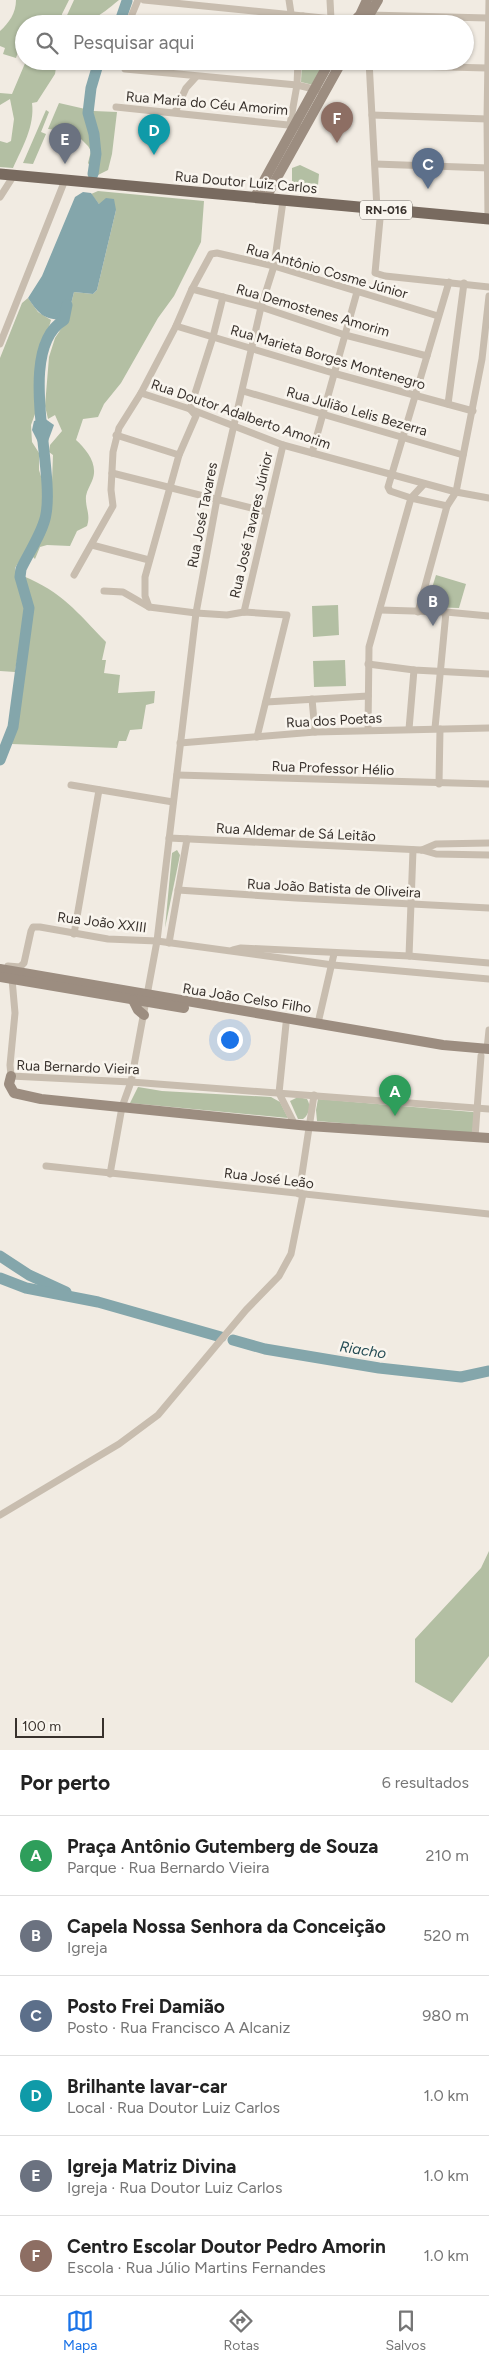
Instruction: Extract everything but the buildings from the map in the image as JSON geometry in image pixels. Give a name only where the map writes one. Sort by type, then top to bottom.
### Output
[{"type":"main road","points":[[363,15],[367,0]]},
{"type":"main road","points":[[366,15],[378,0]]},
{"type":"main road","points":[[320,90],[327,70]]},
{"type":"main road","points":[[260,198],[296,126],[335,70]]},
{"type":"main road","name":"Rua Doutor Luiz Carlos","points":[[0,174],[489,219]]},
{"type":"main road","name":"Rua João Celso Filho","points":[[0,969],[147,999],[286,1024],[486,1052]]},
{"type":"main road","name":"Rua João Celso Filho","points":[[0,977],[133,1000],[147,999],[318,1023],[486,1052]]},
{"type":"main road","points":[[133,1000],[138,1010],[144,1014]]},
{"type":"main road","name":"Rua Bernardo Vieira","points":[[12,1076],[9,1088],[17,1094],[308,1126],[489,1138]]},
{"type":"street","points":[[132,15],[138,0]]},
{"type":"street","points":[[144,0],[291,13],[294,15]]},
{"type":"street","points":[[289,0],[291,13]]},
{"type":"street","points":[[330,0],[331,15]]},
{"type":"street","points":[[488,0],[486,119],[489,219]]},
{"type":"street","points":[[474,18],[488,18]]},
{"type":"street","points":[[474,67],[488,68]]},
{"type":"street","points":[[134,70],[297,85],[320,90]]},
{"type":"street","points":[[296,126],[298,70]]},
{"type":"street","points":[[369,70],[377,209],[380,220],[375,273],[385,276],[489,286]]},
{"type":"street","points":[[175,112],[186,88],[196,77]]},
{"type":"street","name":"Rua Maria do Céu Amorim","points":[[116,107],[296,126]]},
{"type":"street","points":[[372,115],[486,119]]},
{"type":"street","points":[[375,164],[488,168]]},
{"type":"street","points":[[0,197],[14,175]]},
{"type":"street","points":[[0,344],[65,180]]},
{"type":"street","name":"Rua José Tavares","points":[[110,1174],[122,1107],[131,1082],[156,941],[196,613],[217,499],[251,349],[274,266],[283,201]]},
{"type":"street","name":"Rua Antônio Cosme Júnior","points":[[192,289],[209,256],[217,253],[274,266],[438,316]]},
{"type":"street","points":[[447,506],[411,498],[388,489],[402,436],[449,282]]},
{"type":"street","points":[[448,404],[464,283]]},
{"type":"street","points":[[74,575],[78,564],[92,545],[113,506],[110,490],[116,436],[124,418],[141,393],[176,326],[192,289]]},
{"type":"street","name":"Rua Demostenes Amorim","points":[[192,289],[262,307],[345,335],[427,356]]},
{"type":"street","points":[[312,453],[357,292]]},
{"type":"street","points":[[418,612],[447,506],[456,492],[472,411],[485,359],[489,296]]},
{"type":"street","points":[[149,607],[143,587],[149,560],[179,455],[196,416],[190,409],[213,337],[223,297]]},
{"type":"street","name":"Rua Marieta Borges Montenegro","points":[[176,326],[334,373],[472,411]]},
{"type":"street","name":"Rua Julião Lelis Bezerra","points":[[243,391],[463,455]]},
{"type":"street","name":"Rua Doutor Adalberto Amorim","points":[[141,393],[190,409],[283,445],[424,484],[489,498]]},
{"type":"street","points":[[116,436],[179,455]]},
{"type":"street","name":"Rua José Tavares Júnior","points":[[244,612],[283,445]]},
{"type":"street","points":[[112,473],[267,512]]},
{"type":"street","points":[[368,730],[369,647],[411,498],[424,484]]},
{"type":"street","points":[[92,545],[149,560]]},
{"type":"street","points":[[104,591],[123,592],[149,607],[227,615],[244,612],[288,615],[257,737]]},
{"type":"street","points":[[380,610],[446,612],[489,616]]},
{"type":"street","points":[[439,784],[437,728],[446,612]]},
{"type":"street","points":[[368,664],[414,670],[489,674]]},
{"type":"street","points":[[409,729],[414,670]]},
{"type":"street","points":[[266,702],[368,696]]},
{"type":"street","points":[[312,699],[315,732]]},
{"type":"street","name":"Rua dos Poetas","points":[[180,743],[315,732],[489,728]]},
{"type":"street","name":"Rua Professor Hélio","points":[[177,775],[489,784]]},
{"type":"street","points":[[71,785],[173,802]]},
{"type":"street","points":[[74,934],[99,790]]},
{"type":"street","name":"Rua Aldemar de Sá Leitão","points":[[169,838],[422,850],[436,854],[489,855]]},
{"type":"street","points":[[169,943],[187,839]]},
{"type":"street","name":"Rua Aldemar de Sá Leitão","points":[[422,850],[436,844],[489,844]]},
{"type":"street","points":[[480,855],[481,844]]},
{"type":"street","points":[[409,956],[413,850]]},
{"type":"street","name":"Rua João Batista de Oliveira","points":[[178,890],[489,908]]},
{"type":"street","name":"Rua João XXIII","points":[[0,964],[20,967],[24,964],[33,926],[74,934],[133,941],[156,941],[333,965],[489,980]]},
{"type":"street","name":"Rua João XXIII","points":[[231,950],[241,948],[334,954],[409,956],[489,963]]},
{"type":"street","points":[[318,1023],[333,965],[334,954]]},
{"type":"street","points":[[12,979],[15,1013],[10,1065],[12,1076]]},
{"type":"street","points":[[286,1024],[279,1093],[295,1124]]},
{"type":"street","points":[[475,1137],[477,1108],[489,1030]]},
{"type":"street","name":"Rua Bernardo Vieira","points":[[12,1076],[131,1082],[489,1108]]},
{"type":"street","points":[[0,1516],[119,1444],[158,1415],[246,1310],[279,1276],[291,1254],[301,1194],[308,1126],[314,1095]]},
{"type":"street","name":"Rua José Leão","points":[[46,1166],[489,1214]]},
{"type":"green space","points":[[16,0],[69,0],[62,15],[15,15],[15,58],[3,54],[5,48],[0,46],[0,31],[6,25],[15,9]]},
{"type":"green space","points":[[74,0],[119,0],[99,15],[67,15]]},
{"type":"green space","points":[[22,70],[56,70],[37,102],[32,103],[30,128],[13,168],[0,167],[0,141],[7,143],[11,141],[14,119],[10,99],[0,105],[0,93],[12,94]]},
{"type":"green space","points":[[302,70],[322,70],[313,85],[301,82]]},
{"type":"green space","points":[[59,103],[94,111],[117,112],[108,170],[98,175],[95,174],[88,163],[91,151],[74,132],[48,129]]},
{"type":"green space","points":[[46,110],[49,112],[41,132],[46,134],[33,164],[23,163]]},
{"type":"green space","points":[[300,165],[319,174],[318,185],[309,183],[300,185],[292,181],[292,168]]},
{"type":"green space","points":[[98,191],[204,201],[201,242],[174,296],[158,318],[121,383],[104,404],[98,417],[83,419],[76,440],[88,453],[94,469],[94,475],[86,496],[87,526],[77,531],[70,546],[47,545],[40,547],[35,559],[31,555],[51,508],[53,455],[49,452],[50,445],[62,431],[55,415],[48,419],[45,406],[49,357],[55,338],[67,320],[74,292],[93,294],[97,290],[116,210],[99,204],[91,194]]},
{"type":"green space","points":[[28,298],[38,312],[51,320],[41,341],[38,355],[35,374],[35,414],[31,425],[32,442],[39,453],[39,470],[44,486],[42,497],[45,497],[39,525],[15,568],[27,606],[27,622],[15,672],[0,671],[0,358],[22,303]]},
{"type":"green space","points":[[436,575],[466,584],[459,608],[426,607]]},
{"type":"green space","points":[[23,576],[37,582],[59,596],[106,642],[102,660],[106,660],[104,673],[120,675],[118,693],[155,691],[154,703],[146,705],[142,729],[130,730],[126,741],[119,741],[117,748],[12,744],[32,606]]},
{"type":"green space","points":[[338,605],[339,635],[313,637],[312,606]]},
{"type":"green space","points":[[345,660],[346,686],[314,687],[313,661]]},
{"type":"green space","points":[[177,850],[180,855],[165,928],[172,853]]},
{"type":"green space","points":[[138,1087],[162,1091],[271,1097],[280,1102],[288,1118],[130,1103]]},
{"type":"green space","points":[[298,1097],[307,1099],[309,1104],[308,1112],[303,1119],[298,1119],[290,1101]]},
{"type":"green space","points":[[318,1099],[473,1112],[475,1113],[472,1134],[317,1121]]},
{"type":"green space","points":[[489,1551],[489,1656],[452,1703],[415,1682],[415,1639],[481,1568]]},
{"type":"water","points":[[83,192],[91,193],[99,204],[106,198],[114,199],[116,210],[97,290],[93,294],[74,292],[67,320],[48,318],[36,309],[28,298],[42,276],[75,197]]},
{"type":"water","points":[[44,418],[54,425],[47,444],[40,446],[32,430],[34,421]]},
{"type":"waterway","points":[[122,15],[127,1]]},
{"type":"waterway","points":[[93,174],[96,154],[94,134],[88,113],[91,88],[96,70]]},
{"type":"waterway","points":[[0,760],[13,727],[29,608],[20,577],[21,569],[39,534],[46,514],[46,468],[39,381],[42,356],[50,335],[64,320],[67,305]]},
{"type":"waterway","points":[[0,1256],[29,1275],[66,1292]]},
{"type":"waterway","name":"Riacho","points":[[0,1278],[26,1288],[98,1302],[221,1337]]},
{"type":"waterway","name":"Riacho","points":[[233,1340],[265,1349],[379,1368],[461,1377],[489,1371]]},
{"type":"place","name":"Centro Escolar Doutor Pedro Amorin","points":[[337,143]]},
{"type":"place","name":"Brilhante lavar-car","points":[[154,155]]},
{"type":"place","name":"Igreja Matriz Divina","points":[[65,164]]},
{"type":"place","name":"Posto Frei Damião","points":[[428,189]]},
{"type":"place","name":"Capela Nossa Senhora da Conceição","points":[[433,626]]},
{"type":"place","name":"Praça Antônio Gutemberg de Souza","points":[[395,1116]]}]
